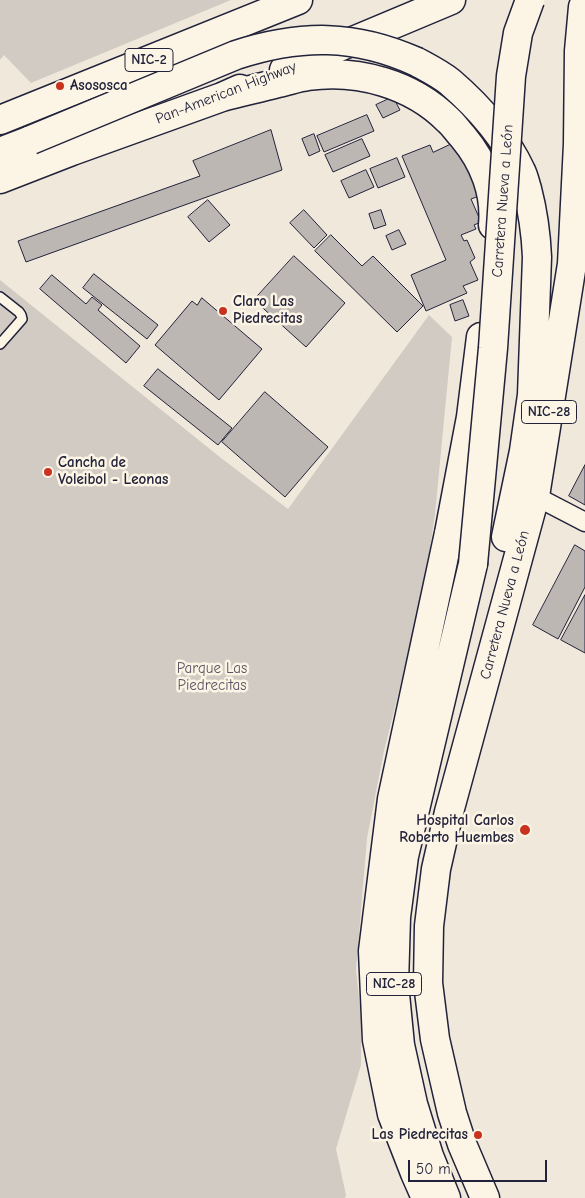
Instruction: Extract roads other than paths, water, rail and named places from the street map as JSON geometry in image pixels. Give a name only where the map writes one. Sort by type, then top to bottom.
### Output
[{"type":"highway","name":"NIC-2","points":[[0,120],[298,0]]},
{"type":"highway","name":"Pan-American Highway","points":[[0,179],[222,96],[451,0]]},
{"type":"highway","name":"Carretera Nueva a León","points":[[446,1198],[429,1156],[413,1104],[400,1045],[394,984],[396,917],[404,856],[473,564],[493,348],[511,76],[518,33],[530,0]]},
{"type":"highway","name":"Carretera Nueva a León","points":[[485,1198],[462,1144],[452,1113],[435,1039],[428,983],[429,926],[436,869],[449,812],[535,496],[572,264],[578,144],[579,51],[585,2]]},
{"type":"highway","points":[[0,152],[236,55],[274,45],[327,40],[359,43],[398,54],[429,68],[449,81],[482,114],[507,146],[522,172],[532,208],[536,234],[537,257],[532,395],[524,451],[449,812]]},
{"type":"highway","points":[[222,96],[307,76],[334,74],[386,82],[420,98],[448,120],[472,148],[487,176],[492,195],[494,217],[472,417],[392,799],[373,951],[377,1040],[392,1114],[411,1165],[426,1198]]},
{"type":"highway","points":[[413,1104],[432,1124],[442,1139],[464,1198]]},
{"type":"street","points":[[535,496],[585,522]]},
{"type":"lane","points":[[0,297],[22,315],[22,319],[0,344]]},
{"type":"place","name":"Asososca","points":[[60,86]]},
{"type":"place","name":"Claro Las Piedrecitas","points":[[223,311]]},
{"type":"place","name":"Cancha de Voleibol - Leonas","points":[[48,472]]},
{"type":"place","name":"Hospital Carlos Roberto Huembes","points":[[525,830]]},
{"type":"place","name":"Las Piedrecitas","points":[[478,1135]]},
{"type":"park label","name":"Parque Las Piedrecitas","points":[[212,678]]}]
